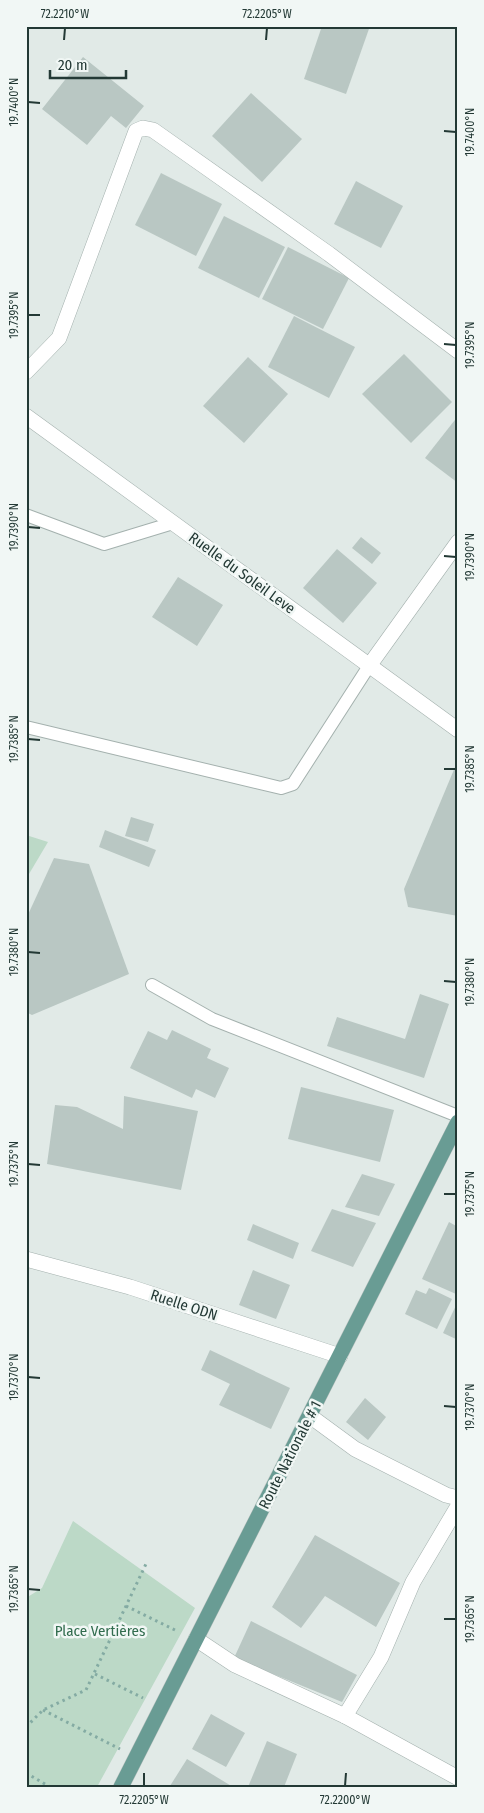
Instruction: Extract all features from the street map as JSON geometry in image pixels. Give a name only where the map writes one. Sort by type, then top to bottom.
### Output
[{"type":"main road","name":"Route Nationale # 1","points":[[121,1787],[458,1122]]},
{"type":"street","points":[[26,372],[59,338],[136,131],[143,128],[153,130],[329,254],[458,351]]},
{"type":"street","name":"Ruelle du Soleil Leve","points":[[26,416],[458,730]]},
{"type":"street","points":[[369,666],[458,542]]},
{"type":"street","name":"Ruelle ODN","points":[[26,1259],[130,1287],[340,1356]]},
{"type":"street","points":[[310,1416],[355,1449],[438,1491],[458,1498]]},
{"type":"street","points":[[345,1716],[381,1657],[413,1582],[458,1506]]},
{"type":"street","points":[[196,1640],[234,1665],[345,1716],[458,1778]]},
{"type":"lane","points":[[26,516],[104,544],[173,523]]},
{"type":"lane","points":[[26,727],[280,788],[293,784],[369,666]]},
{"type":"lane","points":[[152,985],[212,1019],[458,1116]]},
{"type":"path","points":[[26,1727],[43,1710],[86,1690],[146,1564]]},
{"type":"path","points":[[126,1606],[196,1640]]},
{"type":"path","points":[[95,1674],[161,1708]]},
{"type":"path","points":[[43,1710],[136,1757]]},
{"type":"path","points":[[26,1773],[50,1787]]},
{"type":"green space","points":[[26,835],[48,842],[26,879]]},
{"type":"green space","name":"Place Vertières","points":[[73,1521],[195,1608],[97,1787],[26,1787],[26,1598],[42,1588]]},
{"type":"building","points":[[322,26],[370,26],[346,94],[304,79]]},
{"type":"building","points":[[83,57],[144,106],[126,128],[111,116],[87,145],[42,109]]},
{"type":"building","points":[[251,93],[302,139],[262,182],[212,136]]},
{"type":"building","points":[[161,173],[222,204],[196,256],[135,225]]},
{"type":"building","points":[[356,181],[403,206],[381,248],[334,224]]},
{"type":"building","points":[[224,216],[285,247],[259,298],[198,268]]},
{"type":"building","points":[[288,247],[349,278],[323,329],[262,299]]},
{"type":"building","points":[[294,316],[355,347],[329,398],[268,367]]},
{"type":"building","points":[[404,354],[452,402],[411,443],[362,394]]},
{"type":"building","points":[[248,357],[288,394],[244,443],[203,406]]},
{"type":"building","points":[[458,416],[458,483],[425,458]]},
{"type":"building","points":[[361,537],[381,553],[372,564],[352,548]]},
{"type":"building","points":[[337,549],[377,583],[343,623],[303,588]]},
{"type":"building","points":[[178,577],[223,605],[197,646],[152,617]]},
{"type":"building","points":[[458,760],[458,916],[408,907],[404,889]]},
{"type":"building","points":[[131,817],[154,824],[148,842],[125,836]]},
{"type":"building","points":[[105,830],[156,850],[149,867],[99,847]]},
{"type":"building","points":[[54,858],[89,864],[129,974],[32,1015],[26,1012],[26,919]]},
{"type":"building","points":[[420,994],[449,1004],[424,1078],[327,1046],[337,1017],[405,1039]]},
{"type":"building","points":[[172,1030],[211,1049],[207,1058],[229,1068],[215,1098],[196,1089],[192,1098],[130,1068],[148,1031],[167,1040]]},
{"type":"building","points":[[301,1087],[394,1110],[380,1162],[288,1139]]},
{"type":"building","points":[[124,1096],[198,1111],[181,1190],[47,1164],[55,1105],[77,1107],[123,1129]]},
{"type":"building","points":[[362,1174],[395,1184],[379,1216],[345,1207]]},
{"type":"building","points":[[332,1209],[376,1223],[353,1267],[311,1251]]},
{"type":"building","points":[[449,1222],[458,1227],[458,1288],[456,1294],[422,1279]]},
{"type":"building","points":[[253,1224],[299,1243],[293,1259],[247,1240]]},
{"type":"building","points":[[253,1270],[290,1285],[276,1319],[239,1305]]},
{"type":"building","points":[[429,1288],[452,1299],[437,1329],[405,1314],[416,1290],[426,1294]]},
{"type":"building","points":[[458,1301],[458,1340],[443,1333]]},
{"type":"building","points":[[210,1350],[290,1388],[271,1429],[219,1405],[230,1384],[201,1370]]},
{"type":"building","points":[[365,1398],[386,1417],[368,1440],[346,1422]]},
{"type":"building","points":[[315,1535],[400,1583],[376,1627],[325,1596],[301,1628],[272,1607]]},
{"type":"building","points":[[251,1621],[357,1675],[342,1702],[234,1658]]},
{"type":"building","points":[[211,1714],[245,1733],[226,1767],[192,1749]]},
{"type":"building","points":[[267,1741],[297,1754],[284,1787],[248,1787]]},
{"type":"building","points":[[187,1759],[233,1787],[171,1787]]}]
